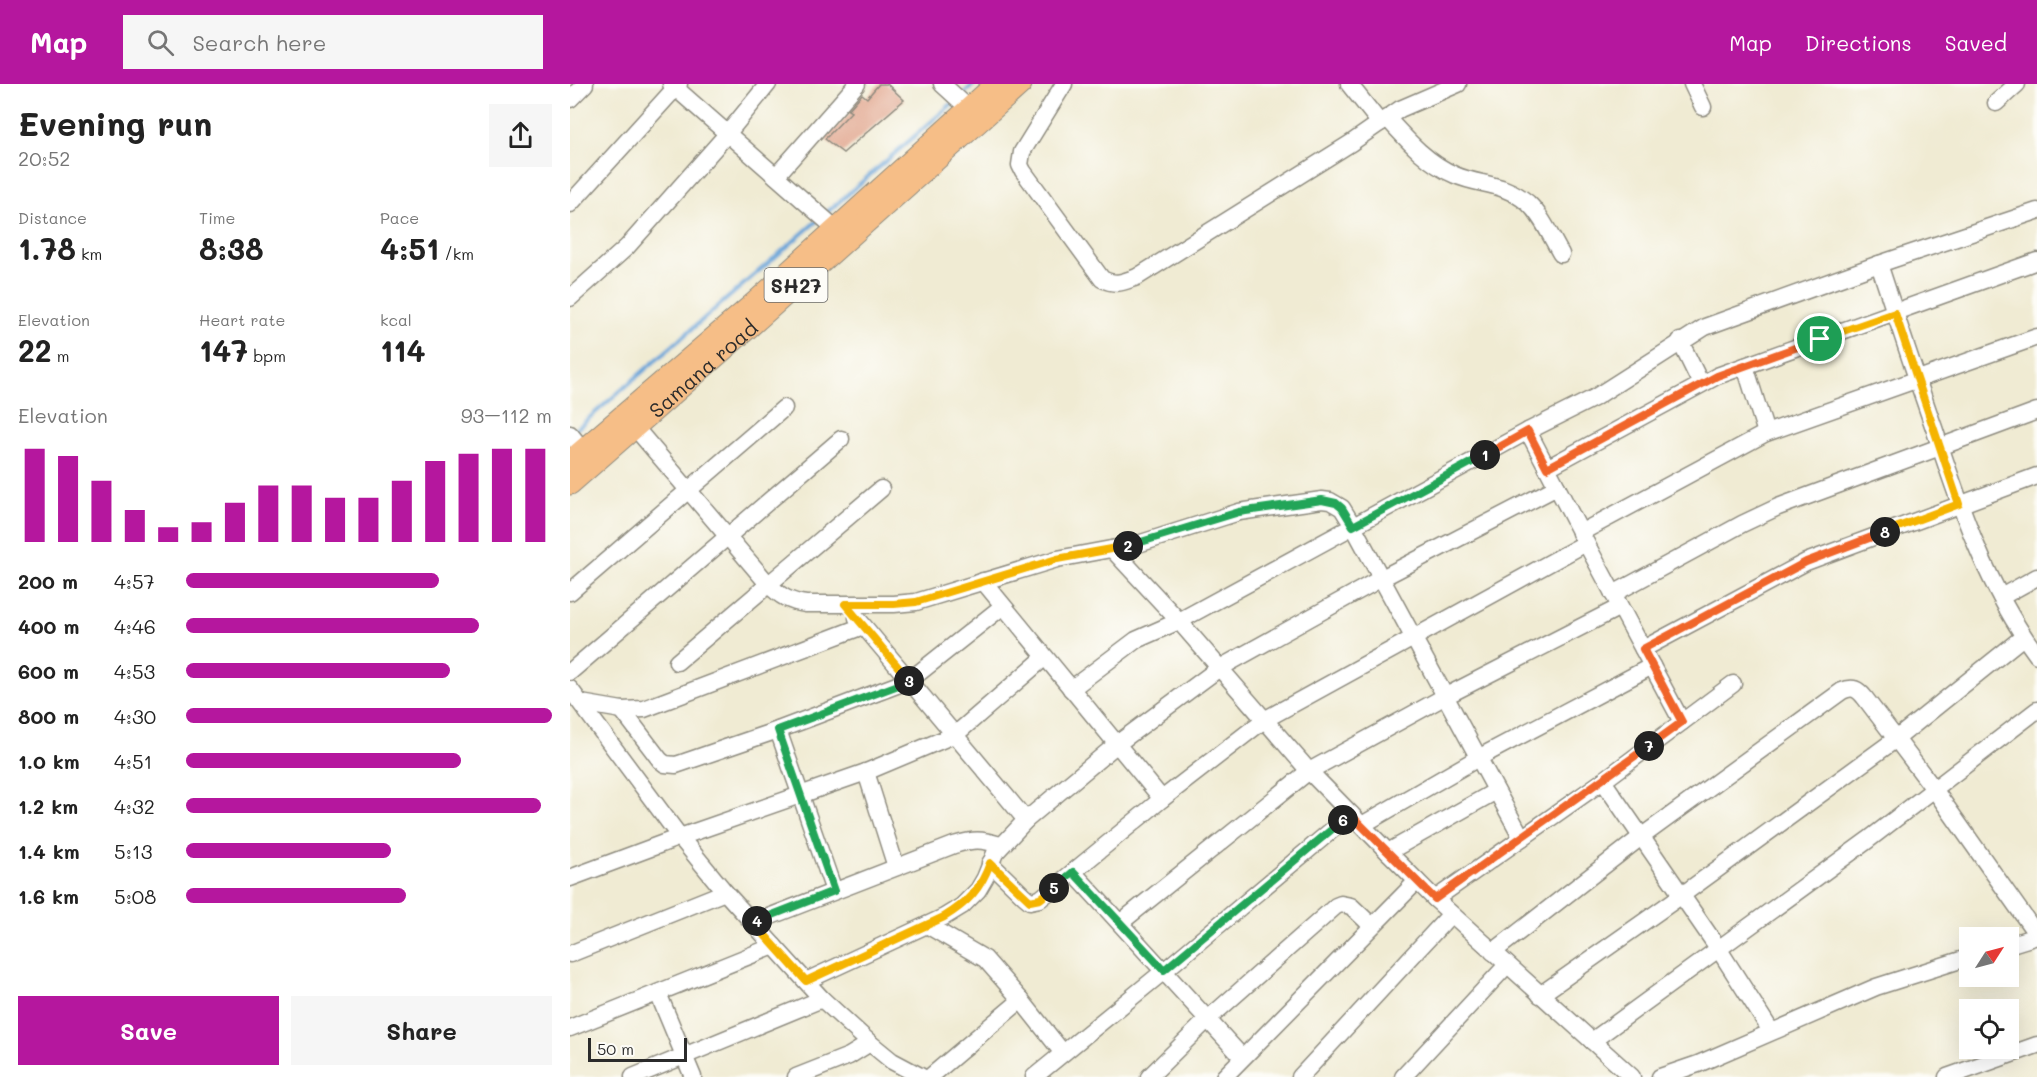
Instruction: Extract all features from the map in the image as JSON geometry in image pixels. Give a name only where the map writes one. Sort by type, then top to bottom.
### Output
[{"type":"main road","name":"Samana road","points":[[742,323],[825,219],[960,100],[996,84]]},
{"type":"main road","name":"Samana road","points":[[570,484],[630,421],[742,323],[960,100],[1021,84]]},
{"type":"main road","name":"Samana road","points":[[574,445],[630,421]]},
{"type":"street","points":[[570,99],[585,84]]},
{"type":"street","points":[[570,298],[627,247],[728,133],[768,84]]},
{"type":"street","points":[[776,176],[857,84]]},
{"type":"street","points":[[1064,84],[1022,152],[1020,165],[1102,279],[1112,284],[1137,277],[1400,110],[1458,84]]},
{"type":"street","points":[[1350,84],[1384,121],[1413,146],[1452,174],[1504,188],[1529,204],[1537,213],[1560,254]]},
{"type":"street","points":[[1692,84],[1703,107]]},
{"type":"street","points":[[1996,103],[2017,84]]},
{"type":"street","points":[[570,204],[676,85],[825,219]]},
{"type":"street","points":[[1071,689],[1136,640],[1179,621],[1528,431],[1594,398],[1705,327],[1879,264],[2037,211]]},
{"type":"street","points":[[1547,468],[1701,384],[2037,261]]},
{"type":"street","points":[[1540,995],[2032,644],[2001,597],[1959,504],[1879,264]]},
{"type":"street","points":[[990,863],[1030,901],[1040,899],[1162,799],[1264,720],[1412,638],[1766,433],[2037,337]]},
{"type":"street","points":[[1680,341],[1701,384]]},
{"type":"street","points":[[1745,366],[1766,433]]},
{"type":"street","points":[[570,592],[784,408]]},
{"type":"street","points":[[1120,923],[1309,771],[1617,600],[1742,524],[1778,507],[2037,411]]},
{"type":"street","points":[[630,421],[769,585],[777,593],[793,602],[806,604],[916,602],[1057,559],[1138,544],[1239,512],[1322,500],[1336,503],[1342,508],[1353,526],[1522,838]]},
{"type":"street","points":[[1528,431],[1682,722]]},
{"type":"street","points":[[581,664],[842,439]]},
{"type":"street","points":[[1643,649],[1806,562],[2037,476]]},
{"type":"street","points":[[806,981],[953,912],[970,899],[985,878],[1000,845],[1026,820],[1117,744],[1218,669],[1380,579],[1557,487]]},
{"type":"street","points":[[677,662],[881,489]]},
{"type":"street","points":[[1112,549],[1179,621],[1218,669],[1309,771],[1388,852],[1451,914],[1632,1077]]},
{"type":"street","points":[[2001,597],[2037,577]]},
{"type":"street","points":[[983,581],[1162,799]]},
{"type":"street","points":[[845,604],[1026,820]]},
{"type":"street","points":[[622,710],[660,760],[671,766],[778,730],[910,681],[1004,606]]},
{"type":"street","points":[[581,703],[622,710],[644,709],[863,626]]},
{"type":"street","points":[[570,878],[866,772],[956,734],[1045,657]]},
{"type":"street","points":[[1034,1077],[1164,970],[1356,819],[1478,758],[1652,666]]},
{"type":"street","points":[[1435,899],[1603,781],[1734,684]]},
{"type":"street","points":[[570,688],[680,837],[725,892],[822,999],[870,1044],[890,1069],[922,1077]]},
{"type":"street","points":[[1493,951],[1641,837],[1848,688],[1859,690],[1934,789],[2037,935],[2019,941]]},
{"type":"street","points":[[1592,1041],[1934,789],[2037,710]]},
{"type":"street","points":[[778,730],[834,891]]},
{"type":"street","points":[[866,772],[896,867]]},
{"type":"street","points":[[1603,781],[1718,948],[1771,1031]]},
{"type":"street","points":[[1388,852],[1496,791]]},
{"type":"street","points":[[753,922],[970,840],[981,839],[1000,845]]},
{"type":"street","points":[[1073,872],[1242,1057]]},
{"type":"street","points":[[1224,1077],[1417,881]]},
{"type":"street","points":[[570,954],[725,892]]},
{"type":"street","points":[[1149,1077],[1208,1019],[1336,906],[1341,904],[1351,906],[1372,926]]},
{"type":"street","points":[[1300,1077],[1451,914]]},
{"type":"street","points":[[927,925],[985,959],[1064,1053]]},
{"type":"street","points":[[570,1028],[774,946]]},
{"type":"street","points":[[1667,1076],[1876,987],[1959,961]]},
{"type":"street","points":[[1403,1077],[1507,965]]},
{"type":"street","points":[[658,993],[693,1077]]},
{"type":"street","points":[[633,1077],[822,999]]},
{"type":"street","points":[[930,1077],[1021,1000]]},
{"type":"street","points":[[796,1077],[849,1056],[870,1044]]},
{"type":"street","points":[[1948,1077],[2037,1045]]},
{"type":"building","points":[[879,84],[887,84],[904,100],[843,153],[825,139],[851,112],[848,110],[862,94],[867,98]]},
{"type":"waterway","points":[[961,96],[974,84]]},
{"type":"waterway","points":[[825,214],[955,101]]},
{"type":"waterway","points":[[573,432],[819,219]]},
{"type":"route","points":[[1895,313],[1959,504],[1806,562],[1643,649],[1682,722],[1603,781],[1435,899],[1350,814],[1164,970],[1073,872],[1040,899],[1030,901],[990,863],[978,890],[962,906],[944,917],[806,981],[753,922],[834,891],[778,730],[910,681],[845,604],[916,602],[1057,559],[1089,551],[1138,544],[1239,512],[1284,504],[1322,500],[1336,503],[1342,508],[1353,526],[1528,431],[1547,468],[1717,376],[1820,339],[1895,313]]}]
